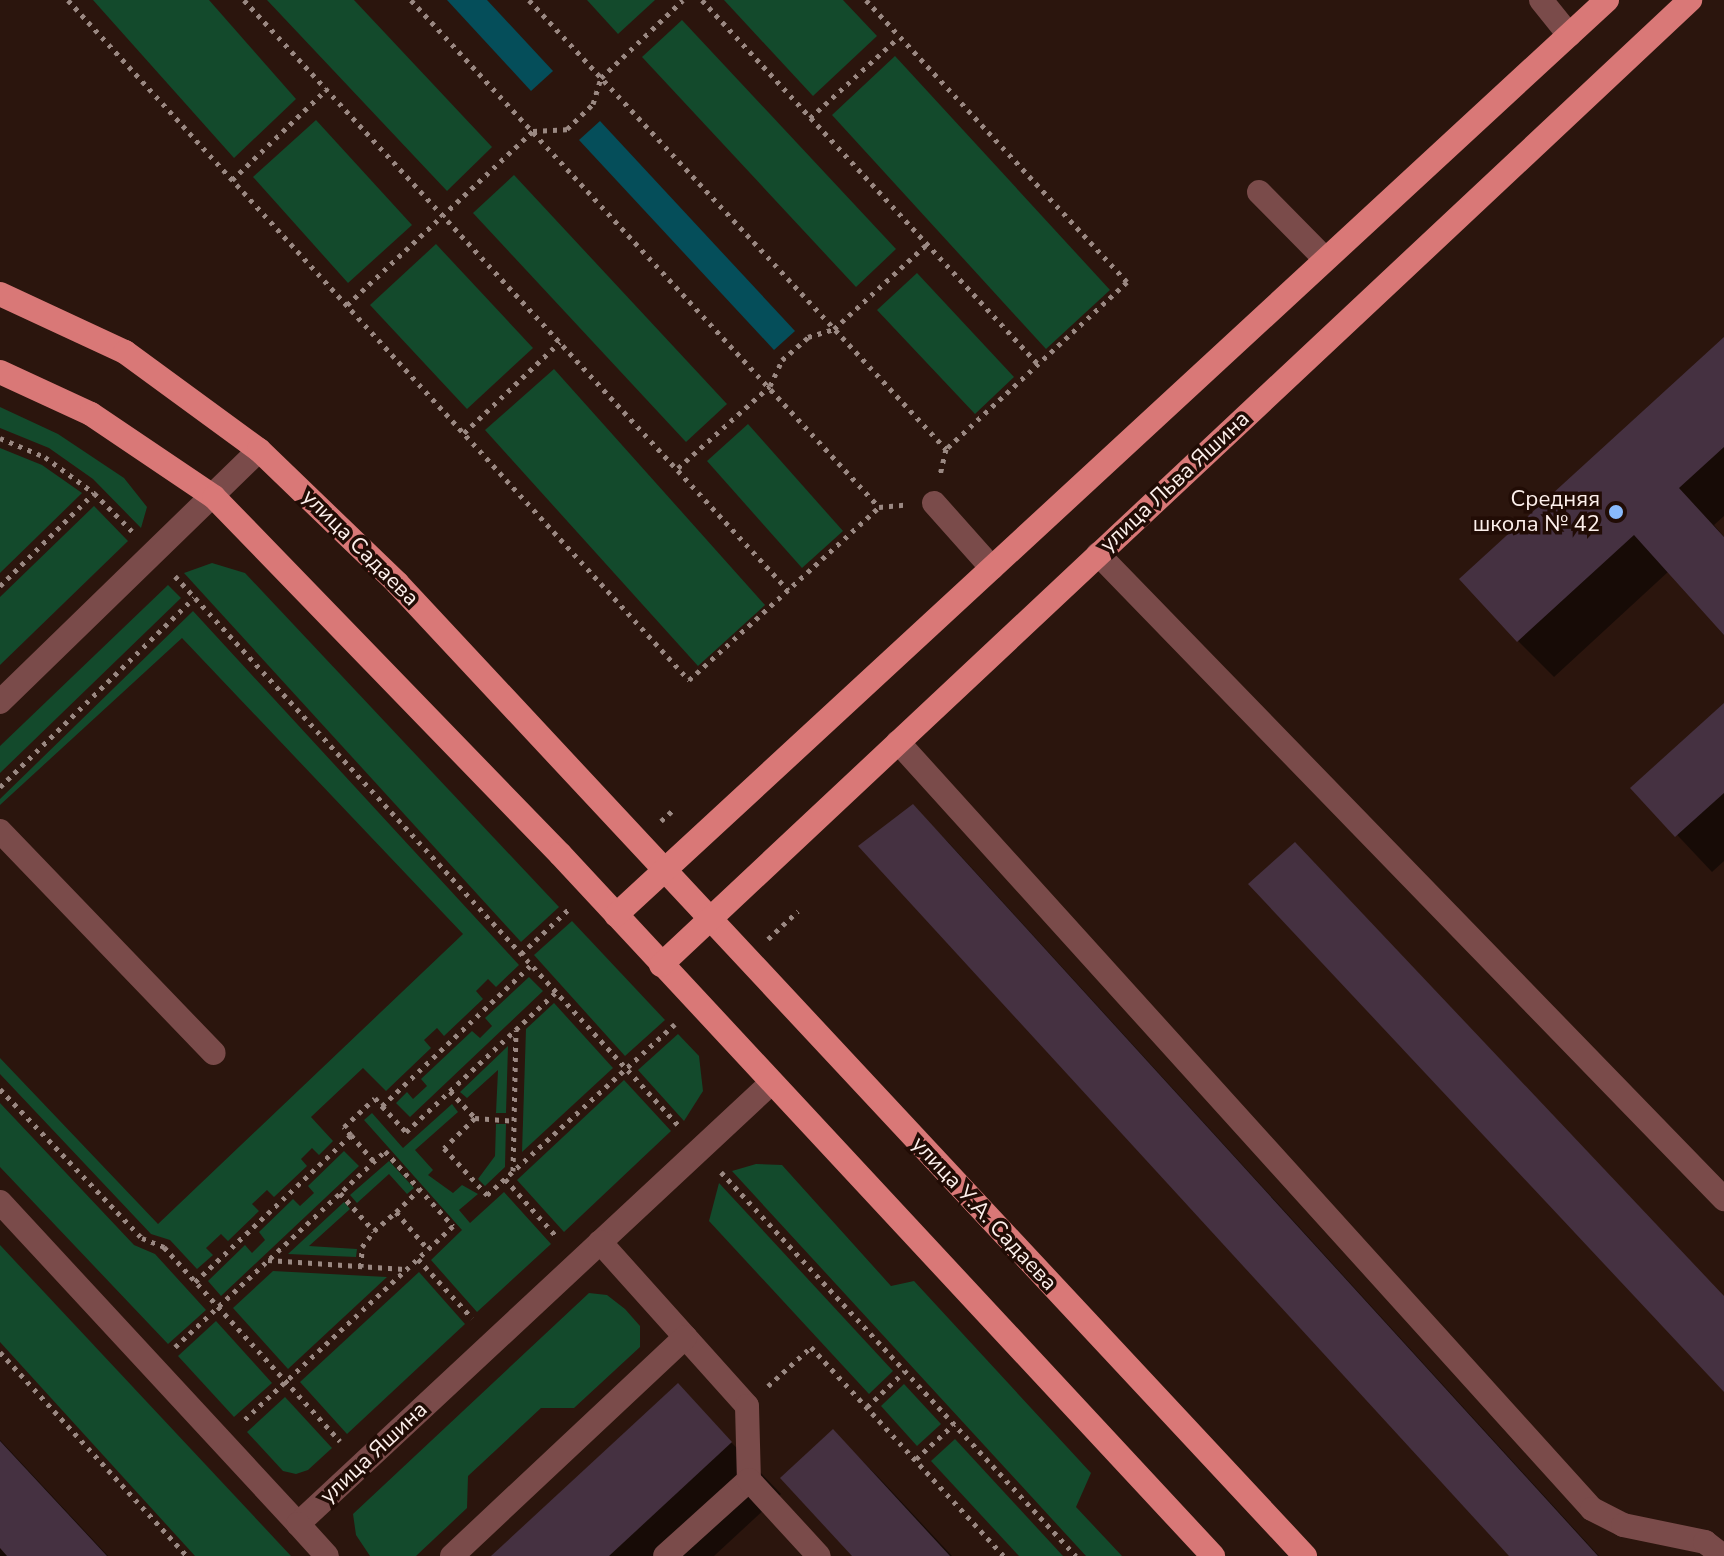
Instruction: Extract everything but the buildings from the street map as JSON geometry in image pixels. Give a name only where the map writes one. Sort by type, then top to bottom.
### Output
[{"type":"main road","points":[[616,915],[1324,258],[1607,0]]},
{"type":"main road","name":"улица Льва Яшина","points":[[661,965],[1690,0]]},
{"type":"main road","name":"улица Садаева","points":[[0,294],[125,352],[259,450],[397,583],[665,870]]},
{"type":"main road","points":[[0,372],[91,414],[214,497],[346,628],[1213,1556]]},
{"type":"main road","name":"улица У.А. Садаева","points":[[665,870],[1305,1556]]},
{"type":"street","points":[[1541,0],[1569,35]]},
{"type":"street","points":[[1259,192],[1324,258]]},
{"type":"street","points":[[0,702],[259,450]]},
{"type":"street","points":[[934,503],[992,568]]},
{"type":"street","points":[[1098,554],[1724,1199]]},
{"type":"street","points":[[898,742],[1592,1509],[1623,1525],[1705,1542],[1723,1556]]},
{"type":"street","points":[[0,831],[214,1053]]},
{"type":"street","name":"улица Яшина","points":[[298,1524],[770,1084]]},
{"type":"street","points":[[0,1202],[327,1556]]},
{"type":"street","points":[[600,1242],[747,1406],[749,1480],[819,1556]]},
{"type":"street","points":[[452,1556],[685,1337]]},
{"type":"street","points":[[665,1556],[749,1480]]},
{"type":"path","points":[[68,0],[689,680],[879,507],[934,503],[946,449],[1127,282],[866,0]]},
{"type":"path","points":[[244,0],[788,590]]},
{"type":"path","points":[[411,0],[879,507]]},
{"type":"path","points":[[529,0],[946,449]]},
{"type":"path","points":[[347,305],[533,131],[567,129],[593,104],[601,78],[683,0]]},
{"type":"path","points":[[702,0],[1039,365]]},
{"type":"path","points":[[810,118],[899,37]]},
{"type":"path","points":[[232,180],[327,89]]},
{"type":"path","points":[[678,468],[770,386],[782,360],[808,337],[834,329],[927,244]]},
{"type":"path","points":[[464,433],[560,342]]},
{"type":"path","points":[[0,438],[45,457],[94,493],[155,554],[1076,1556]]},
{"type":"path","points":[[0,586],[94,493]]},
{"type":"path","points":[[0,787],[194,598]]},
{"type":"path","points":[[746,959],[798,911]]},
{"type":"path","points":[[382,1106],[531,965]]},
{"type":"path","points":[[374,1161],[344,1127],[375,1098],[406,1132],[556,992]]},
{"type":"path","points":[[475,1118],[444,1148],[487,1195],[696,1004]]},
{"type":"path","points":[[513,1171],[516,1029]]},
{"type":"path","points":[[0,1089],[142,1238],[164,1247],[340,1442]]},
{"type":"path","points":[[450,1091],[475,1118],[514,1121]]},
{"type":"path","points":[[195,1282],[351,1135]]},
{"type":"path","points":[[172,1350],[385,1151],[453,1226],[241,1424]]},
{"type":"path","points":[[505,1179],[556,1236]]},
{"type":"path","points":[[361,1267],[362,1247],[374,1231],[420,1189]]},
{"type":"path","points":[[340,1193],[374,1231]]},
{"type":"path","points":[[396,1212],[428,1249]]},
{"type":"path","points":[[418,1259],[472,1318]]},
{"type":"path","points":[[268,1260],[406,1269]]},
{"type":"path","points":[[747,1406],[811,1347],[1004,1556]]},
{"type":"path","points":[[0,1352],[187,1556]]},
{"type":"path","points":[[867,1407],[905,1371]]},
{"type":"path","points":[[916,1459],[954,1424]]},
{"type":"green space","points":[[93,0],[209,0],[296,99],[234,158]]},
{"type":"green space","points":[[267,0],[354,0],[492,147],[447,191]]},
{"type":"green space","points":[[587,0],[655,0],[618,34]]},
{"type":"green space","points":[[724,0],[843,0],[877,36],[813,96]]},
{"type":"green space","points":[[682,20],[896,249],[856,287],[642,57]]},
{"type":"green space","points":[[895,56],[1110,290],[1046,349],[832,115]]},
{"type":"green space","points":[[316,120],[412,225],[348,283],[253,177]]},
{"type":"green space","points":[[514,175],[727,404],[686,442],[473,213]]},
{"type":"green space","points":[[436,244],[533,348],[467,409],[370,305]]},
{"type":"green space","points":[[917,273],[1014,377],[975,414],[877,310]]},
{"type":"green space","points":[[554,369],[765,605],[698,666],[485,430]]},
{"type":"green space","points":[[0,407],[58,434],[124,478],[147,507],[141,528],[93,479],[49,448],[0,428]]},
{"type":"green space","points":[[748,424],[843,531],[802,568],[707,461]]},
{"type":"green space","points":[[0,448],[42,465],[82,493],[0,573]]},
{"type":"green space","points":[[94,506],[128,541],[0,665],[0,597]]},
{"type":"green space","points":[[212,563],[245,573],[559,907],[521,942],[184,573]]},
{"type":"green space","points":[[168,585],[181,598],[0,773],[0,746]]},
{"type":"green space","points":[[193,611],[519,965],[496,987],[488,979],[476,991],[483,999],[444,1036],[437,1028],[424,1040],[431,1048],[386,1091],[363,1068],[311,1117],[333,1141],[319,1155],[312,1148],[301,1159],[307,1166],[274,1197],[267,1190],[252,1204],[259,1211],[228,1241],[221,1234],[206,1248],[213,1255],[197,1269],[170,1240],[151,1234],[0,1074],[0,1058],[158,1224],[463,934],[182,638],[0,805],[0,799]]},
{"type":"green space","points":[[572,921],[665,1020],[625,1056],[534,955]]},
{"type":"green space","points":[[529,977],[543,991],[410,1117],[396,1103],[407,1092],[413,1099],[427,1086],[421,1079],[472,1031],[480,1038],[492,1026],[485,1018]]},
{"type":"green space","points":[[554,1003],[613,1068],[522,1152],[526,1029]]},
{"type":"green space","points":[[678,1034],[699,1056],[703,1091],[684,1121],[638,1070]]},
{"type":"green space","points":[[508,1046],[506,1113],[496,1113],[498,1070],[467,1098],[460,1092]]},
{"type":"green space","points":[[624,1080],[671,1131],[564,1232],[517,1180]]},
{"type":"green space","points":[[0,1103],[134,1245],[155,1254],[206,1310],[168,1344],[0,1167]]},
{"type":"green space","points":[[452,1104],[458,1112],[415,1150],[433,1170],[428,1175],[453,1193],[462,1185],[478,1194],[459,1210],[470,1223],[504,1192],[551,1244],[477,1312],[431,1260],[462,1230],[364,1120],[372,1113],[403,1148]]},
{"type":"green space","points":[[496,1124],[506,1124],[505,1167],[485,1186],[478,1179],[495,1156]]},
{"type":"green space","points":[[344,1151],[359,1166],[221,1296],[208,1281],[245,1245],[252,1253],[265,1240],[259,1232],[293,1199],[300,1206],[314,1193],[308,1186]]},
{"type":"green space","points":[[389,1161],[414,1188],[407,1194],[389,1174],[357,1203],[350,1195]]},
{"type":"green space","points":[[756,1164],[782,1165],[891,1286],[914,1281],[1091,1473],[1076,1507],[1122,1556],[1086,1556],[732,1171]]},
{"type":"green space","points":[[719,1183],[893,1371],[869,1394],[709,1221]]},
{"type":"green space","points":[[344,1202],[350,1209],[309,1246],[357,1249],[356,1257],[288,1254]]},
{"type":"green space","points":[[0,1245],[291,1556],[195,1556],[0,1342]]},
{"type":"green space","points":[[273,1271],[387,1277],[288,1369],[233,1308]]},
{"type":"green space","points":[[419,1272],[465,1324],[347,1434],[300,1382]]},
{"type":"green space","points":[[589,1293],[607,1295],[625,1309],[640,1326],[640,1347],[574,1408],[541,1408],[468,1476],[467,1508],[416,1556],[370,1556],[356,1535],[353,1514]]},
{"type":"green space","points":[[216,1321],[272,1383],[234,1417],[178,1356]]},
{"type":"green space","points":[[904,1384],[941,1424],[917,1446],[881,1406]]},
{"type":"green space","points":[[285,1397],[332,1448],[308,1470],[296,1474],[283,1471],[247,1432]]},
{"type":"green space","points":[[955,1439],[1063,1556],[1019,1556],[931,1461]]},
{"type":"water","points":[[447,0],[487,0],[553,71],[531,91]]},
{"type":"water","points":[[600,121],[795,331],[774,350],[579,140]]},
{"type":"place","name":"Средняя школа № 42","points":[[1616,512]]}]
